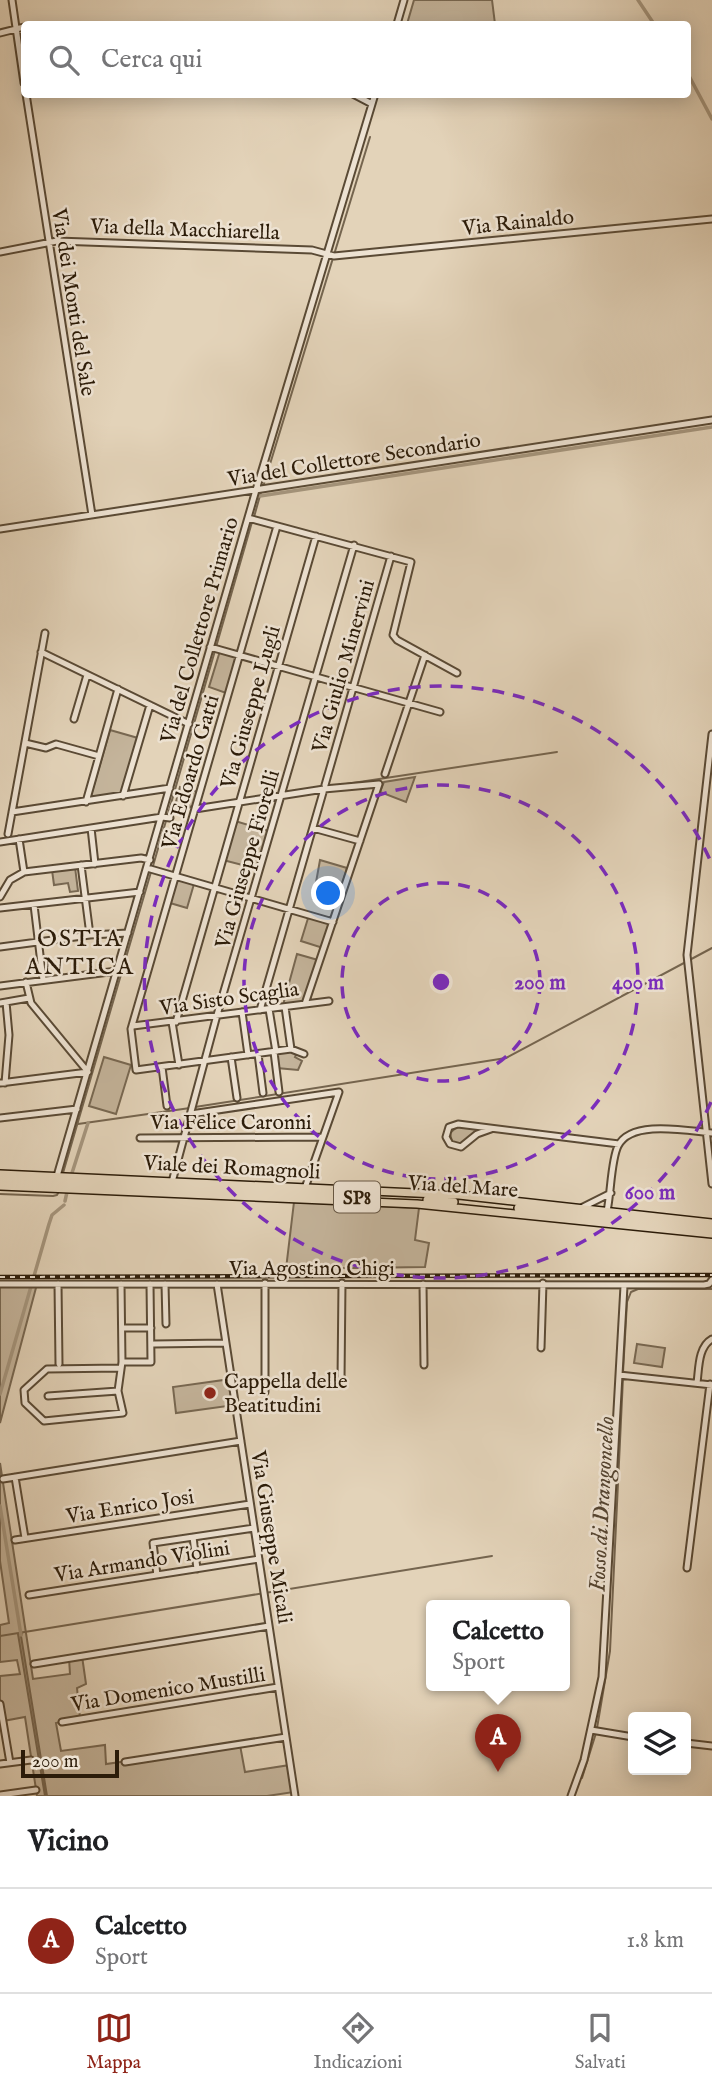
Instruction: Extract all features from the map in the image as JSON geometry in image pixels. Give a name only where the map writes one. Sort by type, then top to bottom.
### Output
[{"type":"main road","name":"Viale dei Romagnoli","points":[[0,1174],[462,1195],[712,1223]]},
{"type":"main road","name":"Via del Mare","points":[[0,1180],[441,1201],[712,1228]]},
{"type":"main road","points":[[0,1186],[417,1204],[712,1234]]},
{"type":"street","points":[[12,0],[21,62]]},
{"type":"street","points":[[398,21],[404,0]]},
{"type":"street","points":[[0,33],[21,27]]},
{"type":"street","name":"Via dei Monti del Sale","points":[[27,98],[92,515]]},
{"type":"street","points":[[361,98],[372,104]]},
{"type":"street","name":"Via del Collettore Primario","points":[[57,1176],[256,490],[330,255],[374,98]]},
{"type":"street","name":"Via Rainaldo","points":[[330,255],[712,219]]},
{"type":"street","name":"Via della Macchiarella","points":[[0,253],[48,242],[70,241],[303,249],[330,255]]},
{"type":"street","name":"Via del Collettore Secondario","points":[[0,529],[712,420]]},
{"type":"street","points":[[248,518],[412,563],[393,635],[397,640],[457,673]]},
{"type":"street","name":"Via Edoardo Gatti","points":[[133,1026],[277,526]]},
{"type":"street","name":"Via Giuseppe Lugli","points":[[174,1022],[316,536]]},
{"type":"street","name":"Via Giuseppe Fiorelli","points":[[172,1182],[217,1015],[354,545]]},
{"type":"street","name":"Via Giulio Minervini","points":[[260,1010],[391,556]]},
{"type":"street","points":[[8,834],[45,633]]},
{"type":"street","points":[[211,647],[440,712]]},
{"type":"street","points":[[41,652],[189,723]]},
{"type":"street","points":[[385,774],[425,655]]},
{"type":"street","points":[[75,719],[87,675]]},
{"type":"street","points":[[86,802],[118,689]]},
{"type":"street","points":[[123,796],[150,705]]},
{"type":"street","points":[[712,734],[687,955],[709,1133],[712,1184]]},
{"type":"street","points":[[25,743],[45,747],[56,744],[99,756]]},
{"type":"street","points":[[195,809],[325,787],[379,784],[305,1004]]},
{"type":"street","points":[[12,812],[170,788]]},
{"type":"street","points":[[0,842],[162,817],[170,818]]},
{"type":"street","points":[[91,828],[95,864]]},
{"type":"street","points":[[313,828],[360,841]]},
{"type":"street","points":[[19,839],[24,872]]},
{"type":"street","points":[[0,897],[10,880],[24,872],[142,858],[150,860]]},
{"type":"street","points":[[81,865],[90,936]]},
{"type":"street","points":[[147,868],[333,922]]},
{"type":"street","points":[[0,908],[140,892]]},
{"type":"street","points":[[34,905],[43,981]]},
{"type":"street","points":[[0,947],[128,933]]},
{"type":"street","points":[[0,986],[117,971]]},
{"type":"street","points":[[26,982],[29,998],[88,1072]]},
{"type":"street","points":[[29,998],[3,1003],[9,1035],[2,1083],[88,1072]]},
{"type":"street","name":"Via Sisto Scaglia","points":[[133,1026],[329,1001]]},
{"type":"street","points":[[285,1007],[291,1049]]},
{"type":"street","points":[[269,1009],[279,1092]]},
{"type":"street","points":[[242,1012],[248,1055]]},
{"type":"street","points":[[174,1022],[179,1065]]},
{"type":"street","points":[[133,1026],[136,1070],[291,1049],[304,1054]]},
{"type":"street","points":[[258,1054],[263,1093]]},
{"type":"street","points":[[231,1057],[237,1098]]},
{"type":"street","points":[[162,1067],[167,1106]]},
{"type":"street","points":[[192,1110],[339,1092],[305,1188]]},
{"type":"street","points":[[0,1118],[77,1109]]},
{"type":"street","points":[[705,1115],[712,1114]]},
{"type":"street","points":[[491,1129],[477,1134],[461,1147],[450,1144],[446,1137],[447,1130],[455,1124],[619,1144]]},
{"type":"street","points":[[607,1211],[619,1144],[624,1139],[649,1128],[709,1133]]},
{"type":"street","name":"Via Felice Caronni","points":[[140,1138],[323,1137]]},
{"type":"street","points":[[579,1208],[611,1193]]},
{"type":"street","name":"Via Agostino Chigi","points":[[0,1284],[542,1283],[624,1286],[704,1285],[712,1280]]},
{"type":"street","points":[[265,1283],[265,1391]]},
{"type":"street","points":[[341,1380],[342,1283]]},
{"type":"street","points":[[541,1348],[542,1283]]},
{"type":"street","points":[[58,1284],[59,1364]]},
{"type":"street","points":[[121,1284],[121,1366],[118,1391],[123,1413],[44,1421],[25,1403],[24,1390],[47,1368],[121,1366],[151,1362],[150,1284]]},
{"type":"street","points":[[165,1284],[166,1324]]},
{"type":"street","name":"Via Giuseppe Micali","points":[[217,1284],[295,1796]]},
{"type":"street","points":[[424,1284],[424,1365]]},
{"type":"street","points":[[571,1796],[595,1731],[602,1677],[622,1375],[624,1286]]},
{"type":"street","points":[[122,1328],[150,1328]]},
{"type":"street","points":[[697,1383],[703,1349],[712,1339]]},
{"type":"street","points":[[154,1344],[225,1343]]},
{"type":"street","points":[[622,1375],[711,1385],[687,1568]]},
{"type":"street","points":[[48,1395],[118,1391]]},
{"type":"street","points":[[3,1479],[241,1441]]},
{"type":"street","points":[[15,1477],[25,1538]]},
{"type":"street","name":"Via Enrico Josi","points":[[15,1540],[250,1504]]},
{"type":"street","points":[[157,1575],[153,1543],[254,1528]]},
{"type":"street","points":[[193,1537],[197,1569]]},
{"type":"street","name":"Via Armando Violini","points":[[29,1595],[259,1559]]},
{"type":"street","points":[[34,1664],[269,1626]]},
{"type":"street","name":"Via Domenico Mustilli","points":[[62,1722],[278,1687]]},
{"type":"street","points":[[0,1704],[10,1763]]},
{"type":"street","points":[[595,1731],[628,1736]]},
{"type":"street","points":[[125,1762],[286,1738]]},
{"type":"street","points":[[691,1744],[712,1746]]},
{"type":"street","points":[[0,1764],[31,1760]]},
{"type":"street","points":[[0,1795],[36,1790]]},
{"type":"shaded area","points":[[414,0],[492,0],[495,21],[408,21]]},
{"type":"shaded area","points":[[220,651],[237,656],[226,693],[209,687]]},
{"type":"shaded area","points":[[110,730],[138,738],[121,794],[90,799]]},
{"type":"shaded area","points":[[415,777],[406,802],[380,792],[384,782]]},
{"type":"shaded area","points":[[180,787],[198,792],[194,806],[174,809]]},
{"type":"shaded area","points":[[235,821],[269,831],[258,869],[223,860]]},
{"type":"shaded area","points":[[320,860],[347,868],[336,905],[313,899]]},
{"type":"shaded area","points":[[75,867],[78,891],[70,892],[68,883],[54,885],[52,870]]},
{"type":"shaded area","points":[[177,879],[194,884],[187,908],[170,903]]},
{"type":"shaded area","points":[[309,915],[330,923],[323,948],[301,941]]},
{"type":"shaded area","points":[[297,954],[318,960],[303,1003],[283,1005]]},
{"type":"shaded area","points":[[276,1053],[297,1053],[295,1057],[302,1061],[298,1070],[277,1068]]},
{"type":"shaded area","points":[[104,1057],[131,1065],[116,1114],[89,1106]]},
{"type":"shaded area","points":[[458,1126],[482,1129],[462,1145],[452,1142],[450,1133]]},
{"type":"shaded area","points":[[294,1202],[419,1208],[415,1240],[429,1243],[425,1267],[286,1269]]},
{"type":"shaded area","points":[[0,1284],[37,1284],[0,1423]]},
{"type":"shaded area","points":[[637,1344],[665,1348],[662,1367],[634,1363]]},
{"type":"shaded area","points":[[231,1379],[235,1405],[176,1413],[173,1387]]},
{"type":"shaded area","points":[[0,1463],[33,1679],[70,1674],[69,1658],[82,1656],[86,1684],[77,1688],[80,1718],[56,1723],[61,1751],[105,1745],[106,1764],[240,1745],[245,1772],[290,1765],[294,1792],[267,1796],[37,1796],[25,1717],[3,1721],[0,1711],[0,1676],[20,1674],[17,1660],[0,1662],[0,1625],[9,1623],[0,1561]]},
{"type":"shaded area","points":[[22,1633],[21,1636],[47,1796],[18,1634]]},
{"type":"waterway","points":[[638,0],[652,21]]},
{"type":"waterway","points":[[691,80],[712,119]]},
{"type":"waterway","points":[[263,487],[370,137]]},
{"type":"waterway","points":[[260,496],[712,427]]},
{"type":"waterway","points":[[254,517],[261,492]]},
{"type":"waterway","points":[[153,866],[252,522]]},
{"type":"waterway","points":[[333,786],[557,752]]},
{"type":"waterway","points":[[170,810],[192,807]]},
{"type":"waterway","points":[[63,1173],[151,872]]},
{"type":"waterway","points":[[195,1107],[506,1058],[712,948]]},
{"type":"waterway","points":[[78,1124],[190,1108]]},
{"type":"waterway","points":[[72,1173],[88,1123]]},
{"type":"waterway","points":[[0,1194],[53,1196],[59,1191]]},
{"type":"waterway","points":[[65,1201],[67,1192]]},
{"type":"waterway","points":[[0,1394],[52,1215],[64,1205]]},
{"type":"waterway","name":"Fosso di Drangoncello","points":[[623,1372],[627,1302],[631,1292],[638,1289],[712,1289]]},
{"type":"waterway","name":"Fosso di Drangoncello","points":[[597,1728],[610,1651],[623,1378]]},
{"type":"waterway","points":[[0,1506],[21,1635]]},
{"type":"waterway","points":[[0,1636],[492,1556]]},
{"type":"waterway","name":"Fosso di Drangoncello","points":[[582,1778],[596,1733]]},
{"type":"railway","points":[[0,1277],[712,1275]]},
{"type":"place","name":"Cappella delle Beatitudini","points":[[210,1393]]},
{"type":"place","name":"Calcetto","points":[[498,1772]]},
{"type":"district","name":"OSTIA ANTICA","points":[[80,952]]}]
